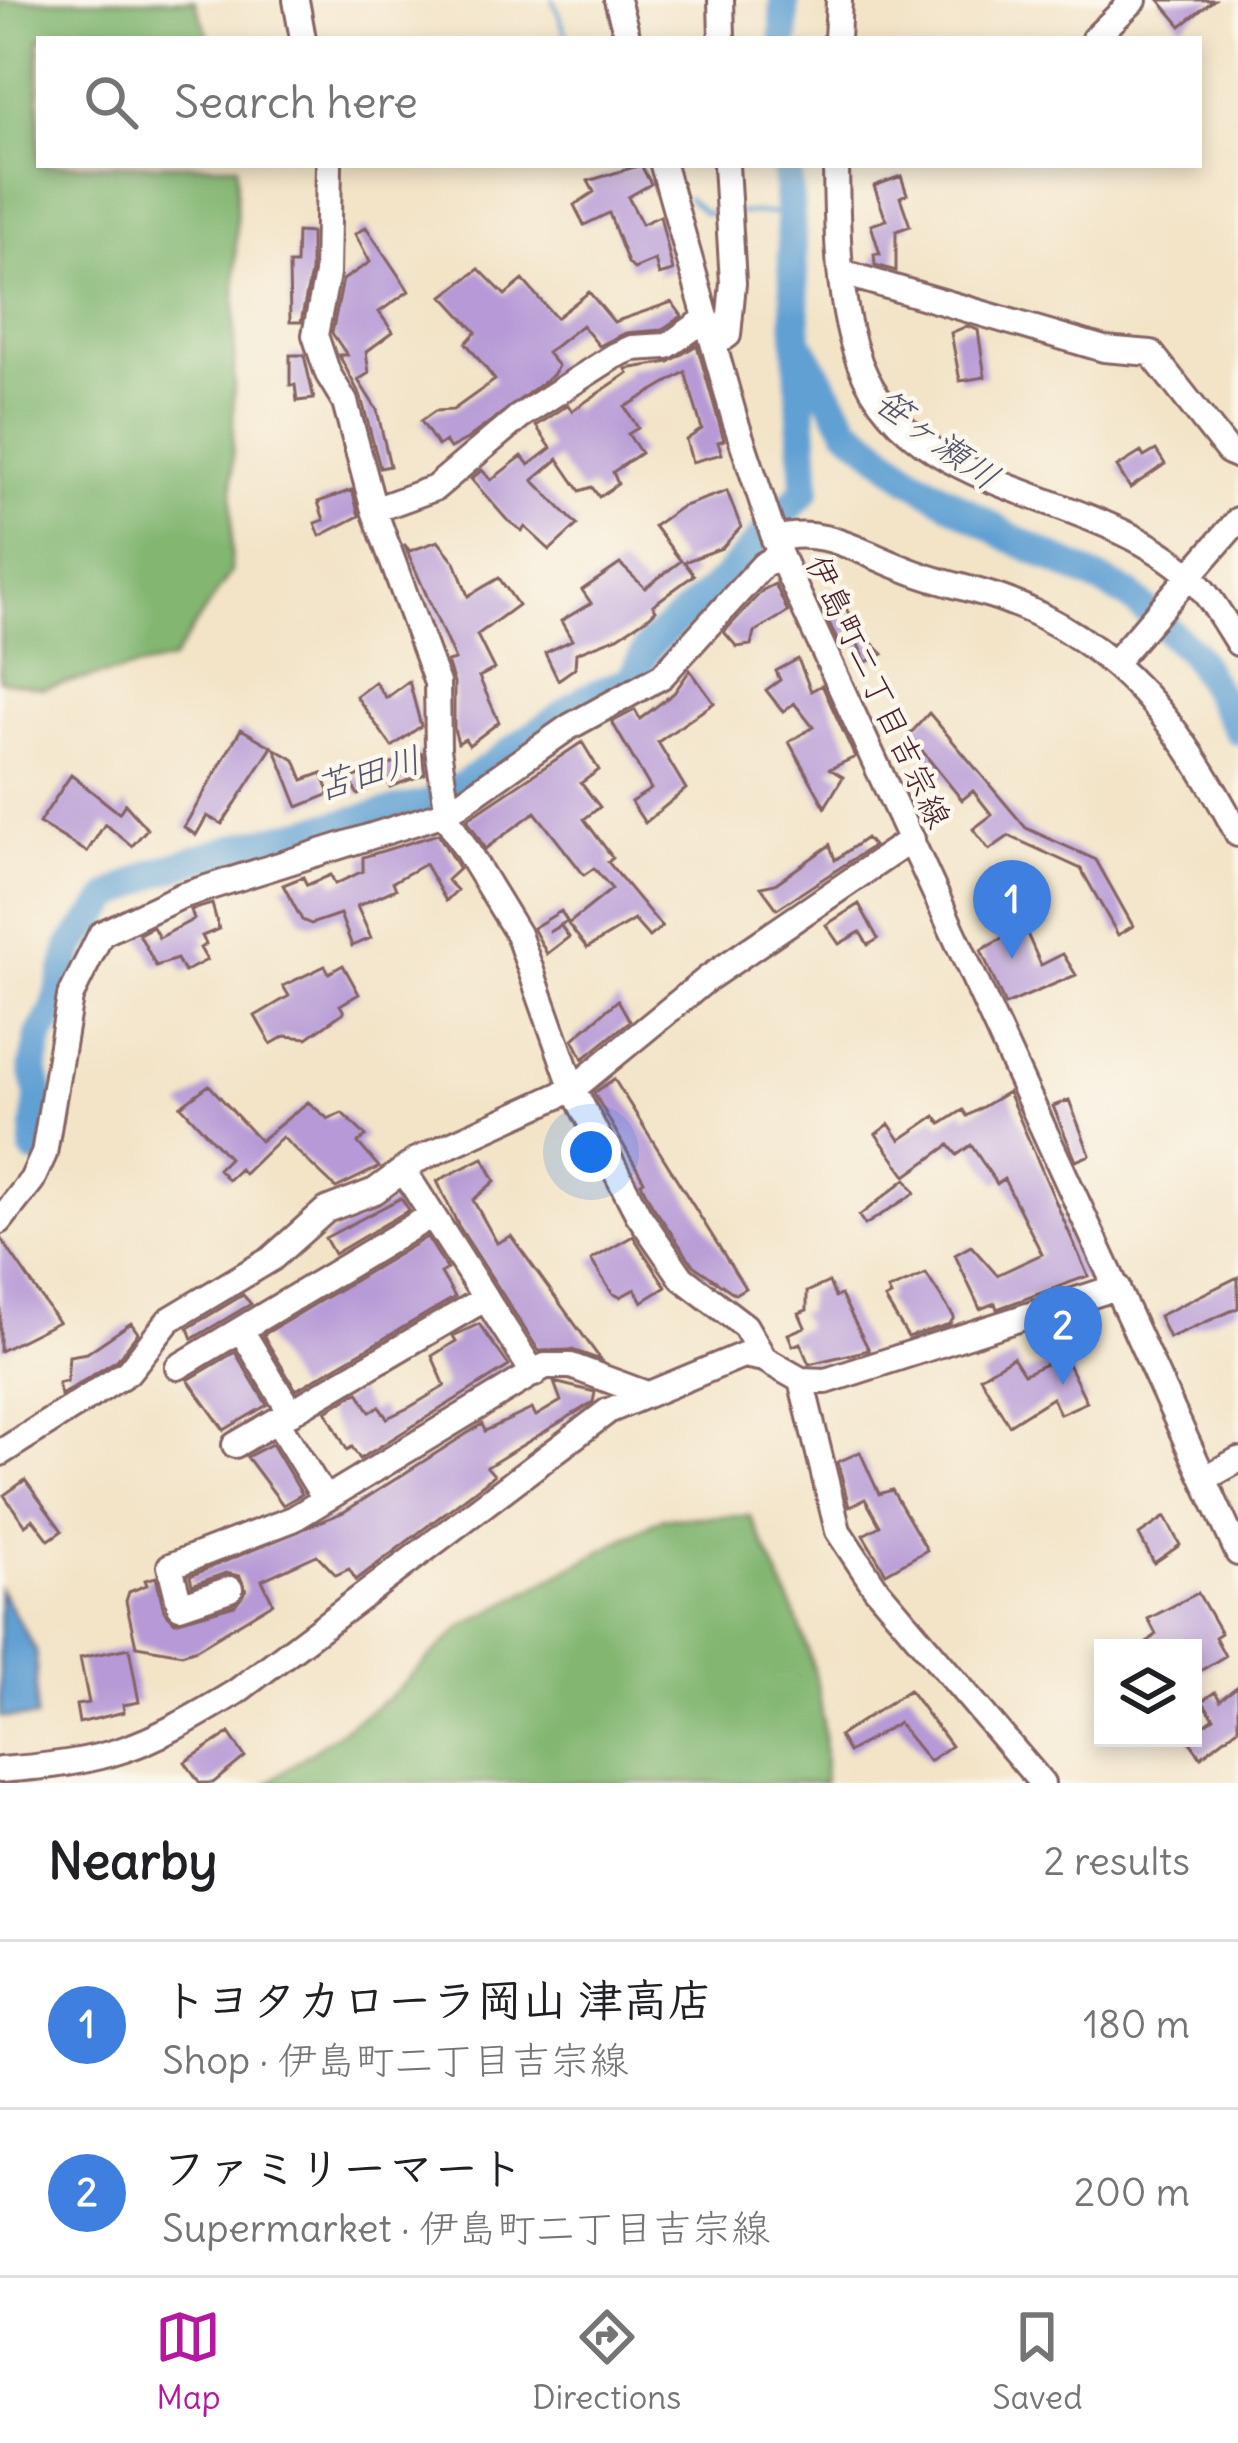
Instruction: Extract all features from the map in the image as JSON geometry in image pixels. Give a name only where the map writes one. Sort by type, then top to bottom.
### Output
[{"type":"street","points":[[296,0],[302,36]]},
{"type":"street","points":[[617,0],[627,36]]},
{"type":"street","points":[[721,0],[722,36]]},
{"type":"street","points":[[838,36],[839,0]]},
{"type":"street","points":[[1097,36],[1134,0]]},
{"type":"street","points":[[329,168],[327,274],[315,335],[328,374],[345,402],[374,510],[437,683],[438,749],[448,809],[529,959],[573,1089],[638,1214],[682,1278],[746,1326],[764,1359]]},
{"type":"street","name":"伊島町二丁目吉宗線","points":[[664,168],[773,537],[1238,1553]]},
{"type":"street","points":[[714,345],[728,335],[733,283],[726,168]]},
{"type":"street","points":[[843,168],[843,272],[849,330],[861,368],[905,429],[1007,487],[1149,549],[1187,577],[1238,643]]},
{"type":"street","points":[[843,272],[890,291],[1104,349],[1150,353],[1228,451],[1238,456]]},
{"type":"street","points":[[374,510],[435,488],[519,417],[614,356],[632,348],[667,346],[706,319]]},
{"type":"street","points":[[1119,657],[1238,520]]},
{"type":"street","points":[[0,1221],[32,1180],[44,1154],[70,997],[101,934],[202,889],[448,809],[569,727],[662,676],[763,565],[773,537],[813,532],[922,576],[1004,600],[1119,657],[1186,739],[1238,834]]},
{"type":"street","points":[[0,1454],[128,1372],[169,1320],[271,1259],[305,1223],[573,1089],[707,979],[912,839]]},
{"type":"street","points":[[404,1171],[534,1374]]},
{"type":"street","points":[[178,1367],[432,1215]]},
{"type":"street","points":[[0,1770],[118,1755],[178,1727],[236,1692],[578,1430],[644,1393],[722,1359],[742,1354],[764,1359],[801,1380],[826,1381],[1117,1287]]},
{"type":"street","points":[[235,1445],[486,1298]]},
{"type":"street","points":[[241,1330],[325,1499]]},
{"type":"street","points":[[230,1589],[180,1606],[170,1566],[293,1519],[545,1366],[572,1366],[644,1393]]},
{"type":"street","points":[[801,1380],[838,1531],[875,1587],[1042,1783]]},
{"type":"street","points":[[1204,1479],[1238,1460]]},
{"type":"green space","points":[[0,0],[194,0],[209,36],[36,36],[36,168],[237,168],[231,572],[172,660],[42,688],[0,680]]},
{"type":"green space","points":[[750,1516],[795,1613],[815,1676],[822,1709],[824,1783],[267,1783],[389,1697],[462,1627],[662,1518]]},
{"type":"water","points":[[0,1589],[36,1651],[36,1718],[0,1717]]},
{"type":"building","points":[[1159,0],[1214,0],[1181,26]]},
{"type":"building","points":[[643,168],[651,184],[628,197],[642,224],[660,216],[673,271],[659,275],[655,260],[634,269],[609,213],[584,225],[574,205],[594,192],[588,181]]},
{"type":"building","points":[[901,176],[907,194],[900,197],[910,226],[896,231],[896,271],[875,265],[874,254],[880,254],[871,225],[886,220],[874,186]]},
{"type":"building","points":[[366,227],[409,291],[379,312],[393,332],[366,352],[369,373],[358,380],[377,410],[390,466],[380,468],[361,397],[339,355],[347,355],[332,333],[343,280],[370,262],[355,234]]},
{"type":"building","points":[[297,232],[311,233],[311,272],[301,322],[290,322],[289,264],[296,264]]},
{"type":"building","points":[[479,269],[505,295],[523,280],[556,318],[589,292],[614,322],[672,302],[682,316],[661,330],[626,333],[599,346],[582,325],[547,353],[558,366],[553,375],[467,439],[450,448],[445,441],[438,446],[421,421],[435,411],[453,410],[495,380],[466,343],[476,332],[443,296]]},
{"type":"building","points":[[967,326],[978,330],[985,377],[960,381],[951,333]]},
{"type":"building","points":[[697,345],[724,440],[718,442],[722,454],[692,462],[686,440],[702,429],[685,372],[625,407],[638,428],[628,434],[641,453],[613,472],[618,484],[599,497],[592,487],[580,491],[558,459],[533,480],[577,525],[550,550],[525,527],[522,531],[507,520],[471,479],[482,470],[491,480],[522,456],[529,465],[551,448],[536,426],[568,405],[572,411],[628,373],[626,369],[669,362]]},
{"type":"building","points":[[290,355],[304,355],[314,399],[297,401],[295,385],[290,385]]},
{"type":"building","points":[[1156,450],[1165,464],[1130,488],[1117,467],[1141,452],[1144,457]]},
{"type":"building","points":[[352,490],[359,516],[320,536],[315,523],[324,520],[318,502]]},
{"type":"building","points":[[727,491],[741,527],[722,548],[684,562],[694,575],[653,605],[656,610],[650,616],[618,637],[576,653],[575,668],[558,680],[545,653],[572,640],[561,621],[591,603],[582,590],[620,564],[645,588],[681,561],[654,526],[681,507]]},
{"type":"building","points":[[438,541],[455,562],[468,596],[499,578],[518,605],[477,635],[494,669],[479,677],[499,722],[469,745],[465,739],[458,743],[454,729],[454,683],[447,662],[455,660],[404,544],[410,551]]},
{"type":"building","points":[[775,584],[788,612],[754,632],[751,645],[737,647],[724,632],[763,590]]},
{"type":"building","points":[[831,596],[836,610],[845,606],[854,625],[883,654],[866,662],[852,631],[837,640],[819,601]]},
{"type":"building","points":[[798,659],[811,691],[822,685],[855,757],[830,769],[843,777],[825,807],[789,742],[813,727],[794,703],[783,712],[766,690],[780,680],[776,671]]},
{"type":"building","points":[[690,670],[714,703],[658,742],[686,789],[645,823],[631,802],[651,789],[612,722],[635,710],[640,719],[674,693]]},
{"type":"building","points":[[409,681],[421,726],[392,747],[356,696],[375,682],[386,698]]},
{"type":"building","points":[[929,713],[1026,828],[1096,860],[1133,926],[1118,935],[1081,869],[1009,836],[989,850],[973,829],[992,815],[973,791],[962,800],[909,735]]},
{"type":"building","points":[[241,729],[272,747],[222,824],[207,816],[196,835],[184,827]]},
{"type":"building","points":[[582,742],[599,770],[581,783],[600,807],[584,819],[613,858],[608,862],[662,927],[649,937],[634,920],[587,948],[568,924],[612,889],[594,868],[584,875],[535,812],[485,849],[467,819]]},
{"type":"building","points":[[275,749],[295,760],[303,780],[322,773],[330,794],[298,807]]},
{"type":"building","points":[[422,753],[425,774],[390,787],[387,779],[358,795],[349,779]]},
{"type":"building","points":[[71,775],[119,813],[125,804],[147,829],[132,846],[105,824],[87,852],[39,823]]},
{"type":"building","points":[[438,834],[459,869],[447,880],[457,890],[446,901],[425,864],[393,882],[396,889],[357,906],[371,938],[352,946],[340,914],[311,924],[302,920],[283,885],[303,877],[307,885],[331,875],[335,884],[363,871],[363,857]]},
{"type":"building","points":[[866,838],[873,846],[777,909],[761,887],[775,884],[830,845],[835,860]]},
{"type":"building","points":[[212,904],[219,929],[202,936],[206,944],[200,948],[207,960],[184,972],[177,959],[156,966],[139,934],[153,927],[159,938],[194,919],[191,910]]},
{"type":"building","points":[[859,904],[878,939],[868,945],[860,932],[839,944],[826,925]]},
{"type":"building","points":[[561,911],[567,921],[549,932],[561,926],[569,937],[547,954],[533,928]]},
{"type":"building","points":[[1024,927],[1041,965],[1063,954],[1076,975],[1005,1005],[981,950]]},
{"type":"building","points":[[343,965],[359,994],[340,1005],[344,1012],[307,1038],[285,1036],[271,1044],[255,1016],[289,996],[283,986],[325,966],[329,973]]},
{"type":"building","points":[[618,1000],[630,1021],[583,1059],[573,1039]]},
{"type":"building","points":[[614,1079],[745,1288],[735,1294],[694,1266],[652,1205],[644,1181],[594,1093]]},
{"type":"building","points":[[209,1085],[260,1141],[308,1102],[328,1119],[342,1113],[366,1136],[358,1143],[379,1167],[336,1188],[282,1137],[244,1174],[240,1169],[228,1180],[218,1169],[229,1158],[181,1106]]},
{"type":"building","points":[[1008,1092],[1088,1276],[997,1309],[995,1303],[980,1309],[955,1255],[971,1246],[997,1275],[1042,1254],[1004,1179],[997,1184],[971,1145],[957,1155],[949,1145],[906,1176],[876,1134],[889,1124],[900,1140],[935,1116],[941,1124],[963,1110],[967,1116]]},
{"type":"building","points":[[1069,1100],[1090,1155],[1076,1161],[1053,1106]]},
{"type":"building","points":[[483,1158],[495,1181],[473,1200],[497,1243],[511,1236],[601,1360],[572,1350],[539,1351],[458,1225],[437,1181]]},
{"type":"building","points":[[906,1179],[915,1193],[865,1225],[859,1216]]},
{"type":"building","points":[[401,1198],[409,1210],[334,1254],[325,1238]]},
{"type":"building","points":[[633,1236],[666,1287],[642,1302],[635,1289],[620,1297],[612,1293],[591,1260]]},
{"type":"building","points":[[0,1237],[58,1322],[0,1351]]},
{"type":"building","points":[[427,1237],[447,1269],[441,1273],[455,1297],[296,1390],[263,1335]]},
{"type":"building","points":[[926,1274],[954,1317],[950,1324],[908,1337],[885,1299],[891,1296],[888,1290]]},
{"type":"building","points":[[1238,1277],[1238,1308],[1169,1338],[1159,1316]]},
{"type":"building","points":[[829,1282],[835,1297],[841,1295],[869,1350],[809,1364],[800,1343],[793,1346],[788,1334],[805,1327],[799,1313],[807,1310],[807,1292]]},
{"type":"building","points":[[243,1295],[251,1304],[192,1339],[188,1328]]},
{"type":"building","points":[[131,1323],[138,1333],[117,1360],[61,1395],[58,1383],[67,1381],[69,1356],[87,1353]]},
{"type":"building","points":[[479,1324],[509,1366],[360,1459],[352,1447],[347,1450],[326,1411],[358,1392],[370,1412],[379,1407],[387,1418],[410,1407],[445,1386],[432,1356],[456,1341],[453,1336]]},
{"type":"building","points":[[235,1352],[267,1405],[224,1430],[188,1380]]},
{"type":"building","points":[[1064,1356],[1087,1402],[1060,1414],[1052,1398],[1009,1425],[980,1377],[1013,1357],[1024,1374]]},
{"type":"building","points":[[554,1382],[595,1392],[593,1402],[487,1467],[494,1475],[486,1482],[356,1580],[349,1569],[336,1575],[317,1555],[262,1580],[273,1603],[197,1649],[182,1654],[136,1646],[126,1601],[129,1592],[147,1585],[145,1580],[156,1577],[164,1611],[175,1622],[235,1605],[246,1591],[240,1576],[226,1573],[192,1585],[190,1576],[344,1512],[482,1424],[485,1431],[532,1409],[536,1416],[561,1401]]},
{"type":"building","points":[[272,1444],[302,1494],[283,1505],[247,1457]]},
{"type":"building","points":[[860,1452],[879,1494],[892,1490],[927,1550],[886,1573],[863,1535],[880,1526],[865,1499],[849,1507],[838,1462]]},
{"type":"building","points":[[25,1480],[62,1531],[49,1540],[33,1519],[25,1525],[4,1495]]},
{"type":"building","points":[[1165,1517],[1180,1545],[1154,1563],[1139,1535]]},
{"type":"building","points":[[1198,1593],[1221,1633],[1215,1637],[1225,1656],[1202,1670],[1202,1639],[1151,1639],[1156,1634],[1148,1619]]},
{"type":"building","points":[[129,1648],[139,1702],[123,1705],[124,1712],[79,1723],[76,1705],[89,1703],[80,1658]]},
{"type":"building","points":[[1238,1686],[1238,1728],[1201,1757],[1194,1747],[1202,1747],[1202,1727],[1214,1718],[1202,1701],[1215,1692],[1220,1700]]},
{"type":"building","points":[[909,1690],[951,1746],[929,1761],[898,1723],[848,1752],[839,1736]]},
{"type":"building","points":[[229,1733],[245,1757],[213,1783],[200,1783],[185,1762]]},
{"type":"waterway","points":[[553,0],[567,36]]},
{"type":"waterway","name":"笹ヶ瀬川","points":[[784,0],[784,36]]},
{"type":"waterway","name":"苫田川","points":[[34,1149],[39,1093],[33,1069],[40,1035],[55,1010],[71,947],[112,896],[155,873],[239,847],[427,804],[461,787],[587,698],[631,680],[650,644],[724,580],[806,489],[787,168]]},
{"type":"waterway","points":[[688,198],[705,213],[713,213]]},
{"type":"waterway","points":[[740,213],[788,213]]},
{"type":"waterway","name":"笹ヶ瀬川","points":[[803,350],[847,427],[910,478],[1009,537],[1129,595],[1193,653],[1238,730]]},
{"type":"place","name":"トヨタカローラ岡山 津高店","points":[[1012,959]]},
{"type":"place","name":"ファミリーマート","points":[[1063,1385]]}]
